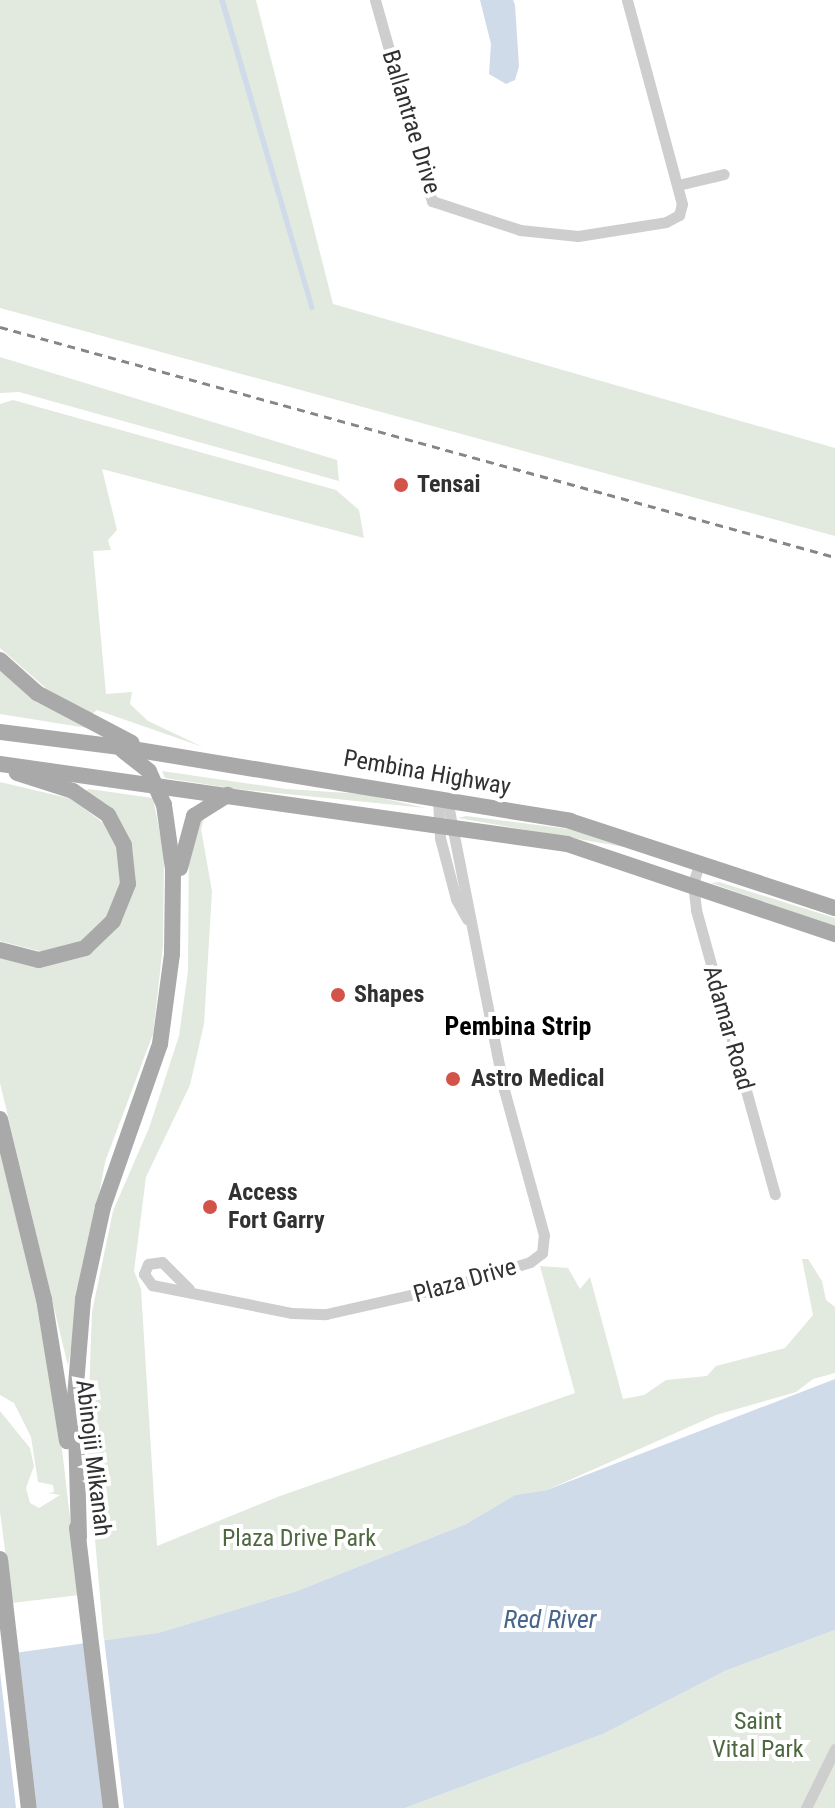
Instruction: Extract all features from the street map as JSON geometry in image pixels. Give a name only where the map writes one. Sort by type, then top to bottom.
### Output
[{"type":"main road","points":[[0,660],[51,702],[147,751]]},
{"type":"main road","name":"Pembina Highway","points":[[0,732],[116,746],[594,826],[835,908]]},
{"type":"main road","points":[[79,1537],[75,1397],[83,1299],[103,1207],[162,1033],[173,894],[170,835],[157,784],[144,765],[116,746]]},
{"type":"main road","points":[[0,766],[73,791],[98,806],[121,835],[128,863],[119,912],[85,948],[39,960],[0,950]]},
{"type":"main road","name":"Pembina Highway","points":[[0,766],[157,784],[598,852],[835,934]]},
{"type":"main road","points":[[173,894],[192,820],[228,795]]},
{"type":"main road","name":"Abinojii Mikanah","points":[[0,1119],[51,1335],[111,1808]]},
{"type":"main road","points":[[1,1566],[29,1808]]},
{"type":"street","name":"Ballantrae Drive","points":[[375,0],[428,191],[438,207],[520,230],[586,235],[632,230],[679,215],[678,185],[627,0]]},
{"type":"street","points":[[678,185],[724,174]]},
{"type":"street","name":"Plaza Drive","points":[[189,1289],[292,1313],[354,1311],[530,1262],[542,1253],[544,1235],[507,1106],[467,919],[456,899],[442,799]]},
{"type":"street","name":"Adamar Road","points":[[700,861],[693,884],[704,942],[775,1194]]},
{"type":"street","points":[[806,1808],[835,1749]]},
{"type":"green space","points":[[0,0],[256,0],[333,304],[835,448],[835,536],[0,308]]},
{"type":"green space","points":[[0,357],[337,460],[339,481],[19,392],[0,393]]},
{"type":"green space","points":[[13,400],[336,490],[359,510],[364,538],[102,469],[117,530],[108,540],[111,550],[93,551],[106,694],[132,692],[130,704],[148,721],[203,747],[97,710],[92,714],[48,690],[0,648],[0,404]]},
{"type":"green space","points":[[0,665],[88,725],[87,728],[0,714]]},
{"type":"green space","points":[[162,771],[286,789],[363,794],[426,808],[237,789],[165,778]]},
{"type":"green space","points":[[0,782],[72,799],[107,826],[118,850],[121,881],[106,919],[83,941],[43,952],[0,941]]},
{"type":"green space","points":[[85,791],[153,798],[164,854],[163,946],[153,1034],[105,1162],[68,1366],[0,1083],[0,954],[91,949],[133,872]]},
{"type":"green space","name":"Plaza Drive Park","points":[[205,815],[201,829],[212,891],[204,1024],[190,1085],[146,1177],[134,1271],[141,1289],[157,1546],[280,1496],[575,1393],[540,1266],[568,1268],[580,1289],[590,1277],[623,1399],[644,1395],[666,1380],[707,1376],[716,1366],[785,1348],[813,1315],[802,1259],[808,1259],[822,1281],[826,1300],[835,1307],[835,1373],[813,1379],[796,1392],[716,1415],[547,1490],[515,1495],[466,1524],[297,1591],[158,1633],[104,1642],[87,1448],[92,1312],[113,1211],[149,1128],[179,1036],[188,971],[189,836]]},
{"type":"green space","points":[[466,816],[576,830],[624,847],[458,818]]},
{"type":"green space","points":[[719,882],[835,918],[835,927],[711,883]]},
{"type":"green space","points":[[0,1140],[34,1280],[58,1415],[79,1595],[12,1603],[0,1512],[0,1411],[30,1448],[34,1466],[26,1488],[30,1503],[39,1508],[60,1495],[48,1493],[54,1492],[53,1485],[38,1482],[31,1437],[14,1403],[0,1395]]},
{"type":"green space","name":"Saint Vital Park","points":[[835,1630],[835,1808],[405,1808],[603,1734],[725,1671]]},
{"type":"water","points":[[219,0],[225,0],[315,309],[310,310]]},
{"type":"water","points":[[480,0],[513,0],[515,5],[519,66],[515,80],[506,84],[489,74],[491,44]]},
{"type":"water","name":"Red River","points":[[835,1379],[835,1630],[725,1671],[603,1734],[405,1808],[0,1808],[0,1655],[158,1633],[297,1591],[466,1524],[515,1495],[547,1490]]},
{"type":"pier","points":[[104,1638],[124,1808],[105,1808],[84,1641]]},
{"type":"pier","points":[[18,1647],[37,1808],[16,1808],[0,1651]]},
{"type":"railway","points":[[0,327],[835,557]]},
{"type":"place","name":"Tensai","points":[[401,485]]},
{"type":"place","name":"Shapes","points":[[338,995]]},
{"type":"place","name":"Astro Medical","points":[[453,1079]]},
{"type":"place","name":"Access Fort Garry","points":[[210,1207]]},
{"type":"district","name":"Pembina Strip","points":[[518,1027]]}]
